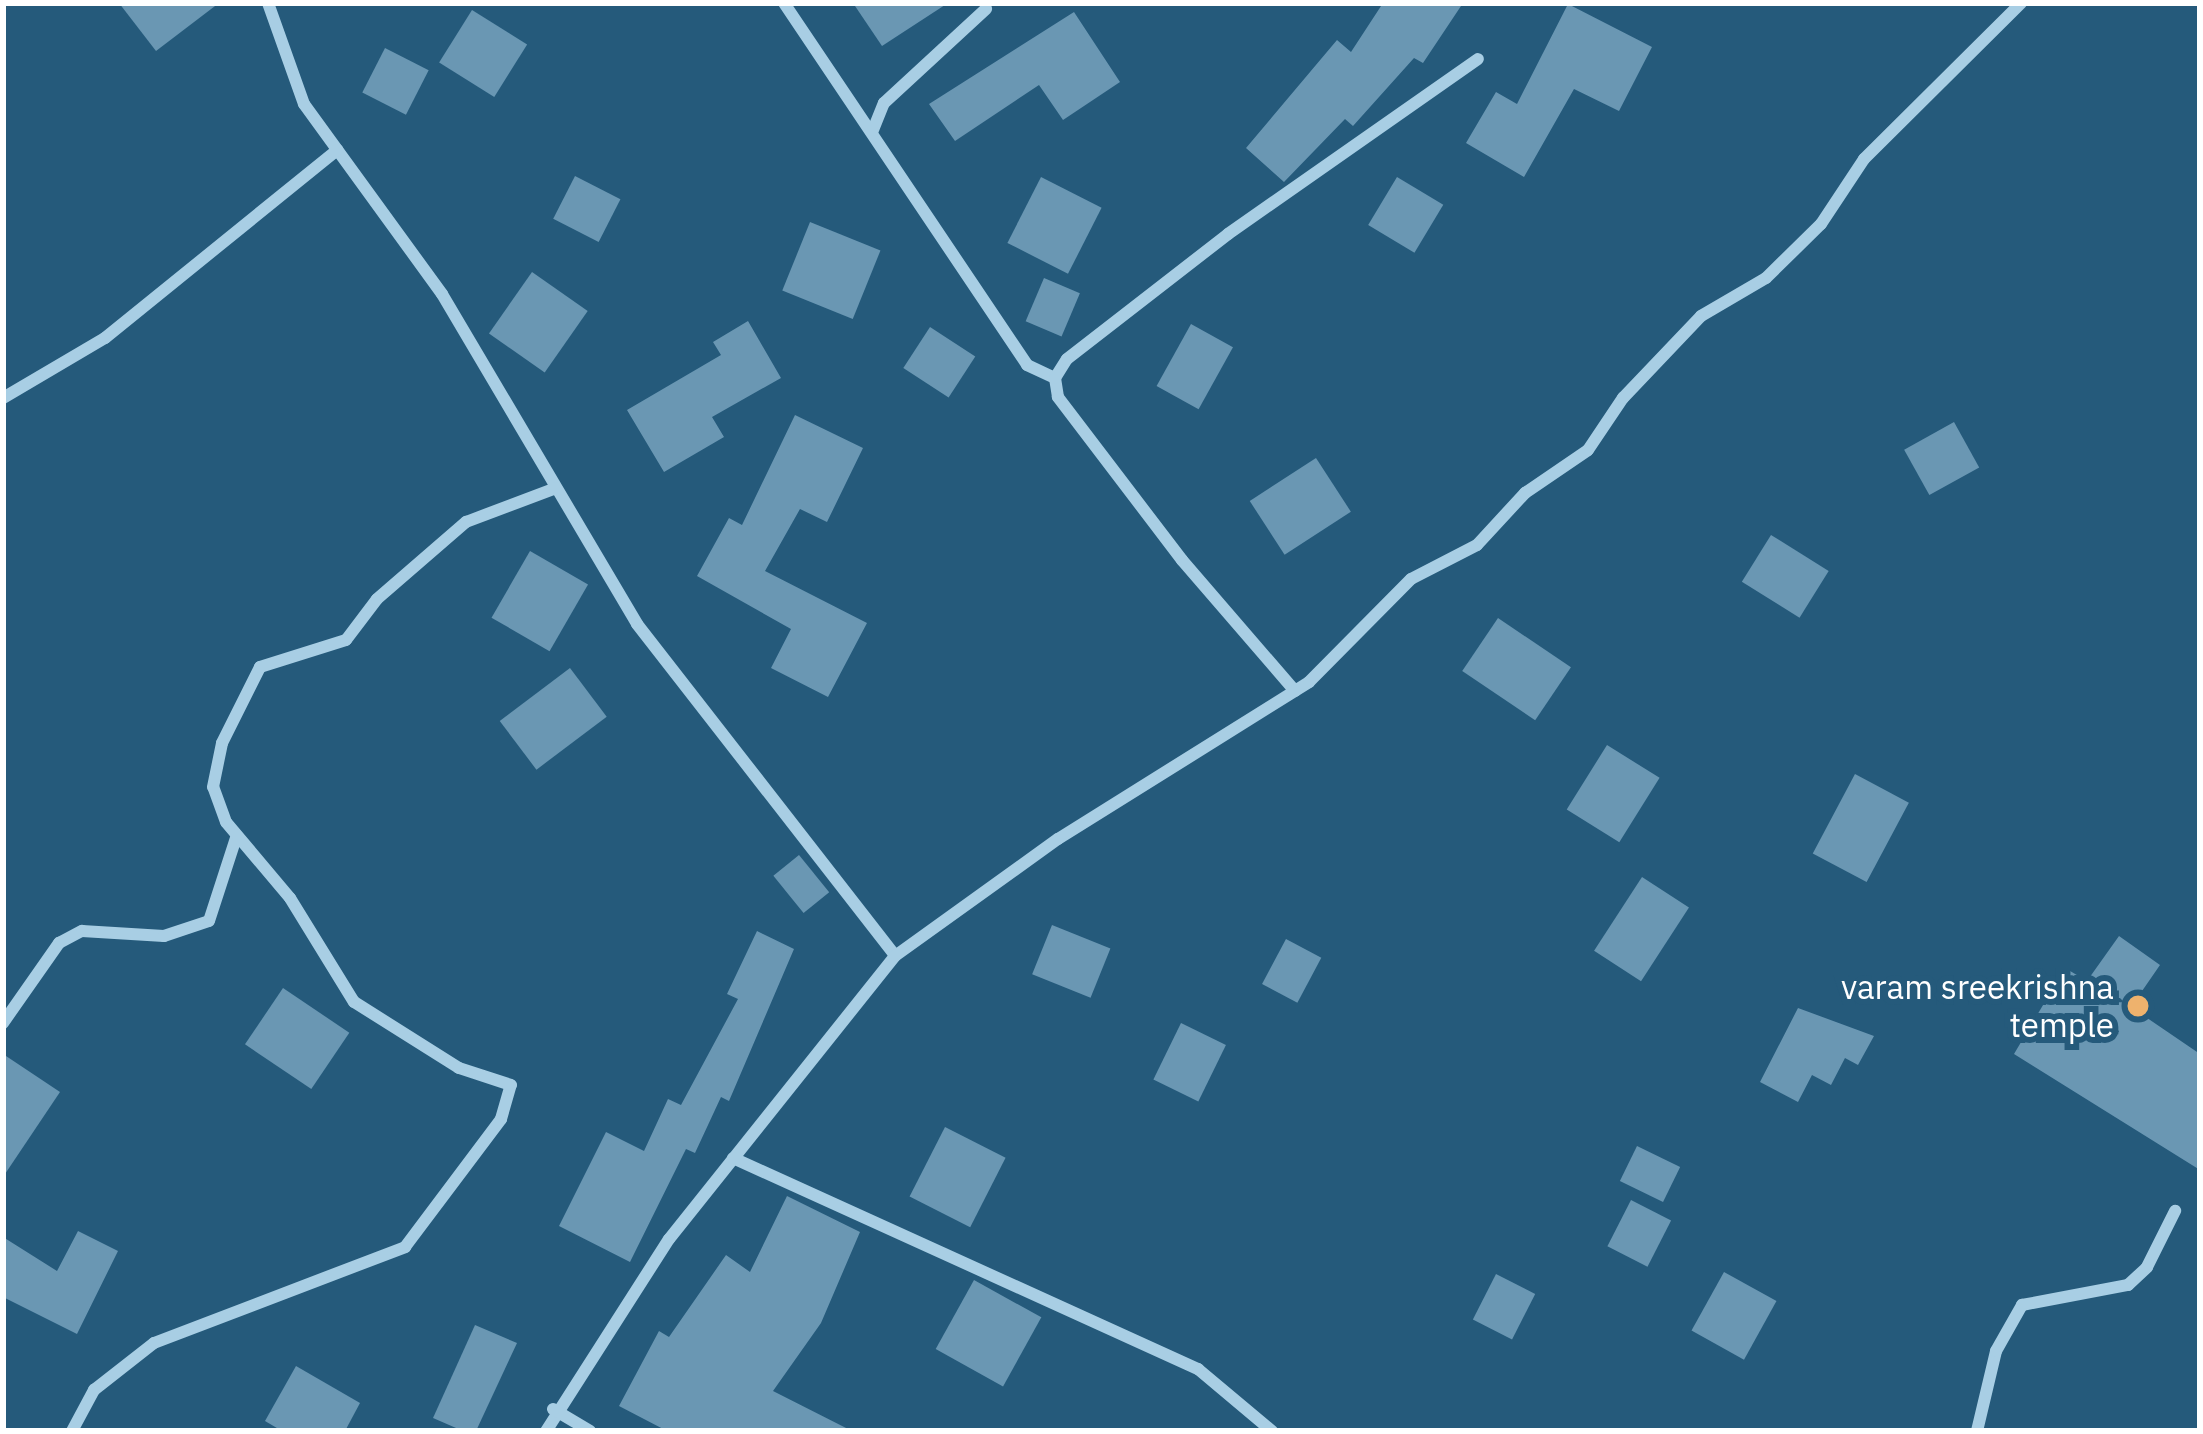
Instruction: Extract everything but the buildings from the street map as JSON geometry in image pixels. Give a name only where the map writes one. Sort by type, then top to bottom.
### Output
[{"type":"street","points":[[268,3],[304,104],[442,294],[637,624],[895,956]]},
{"type":"street","points":[[784,3],[1027,365],[1054,378]]},
{"type":"street","points":[[546,1431],[553,1409],[733,1158],[895,956],[1058,839],[1295,691],[1411,579],[1477,545],[1525,493],[1588,450],[1667,347],[1700,316],[1766,278],[1821,224],[1864,159],[2021,3]]},
{"type":"street","points":[[873,130],[884,103],[986,9]]},
{"type":"street","points":[[1295,691],[1181,560],[1058,397],[1054,378],[1067,359],[1228,234],[1478,59]]},
{"type":"street","points":[[3,398],[105,338],[337,150]]},
{"type":"street","points":[[72,1431],[94,1390],[154,1342],[405,1247],[501,1119],[511,1085],[459,1068],[354,1002],[290,898],[236,835],[213,787],[222,743],[260,667],[346,640],[377,599],[466,522],[556,488]]},
{"type":"street","points":[[3,1023],[58,943],[82,931],[164,936],[208,921],[236,835]]},
{"type":"street","points":[[733,1158],[1198,1369],[1272,1431]]},
{"type":"street","points":[[1977,1431],[1996,1351],[2022,1305],[2128,1285],[2146,1267],[2175,1211]]},
{"type":"street","points":[[553,1409],[590,1431]]},
{"type":"place","name":"varam sreekrishna temple","points":[[2138,1006]]}]
